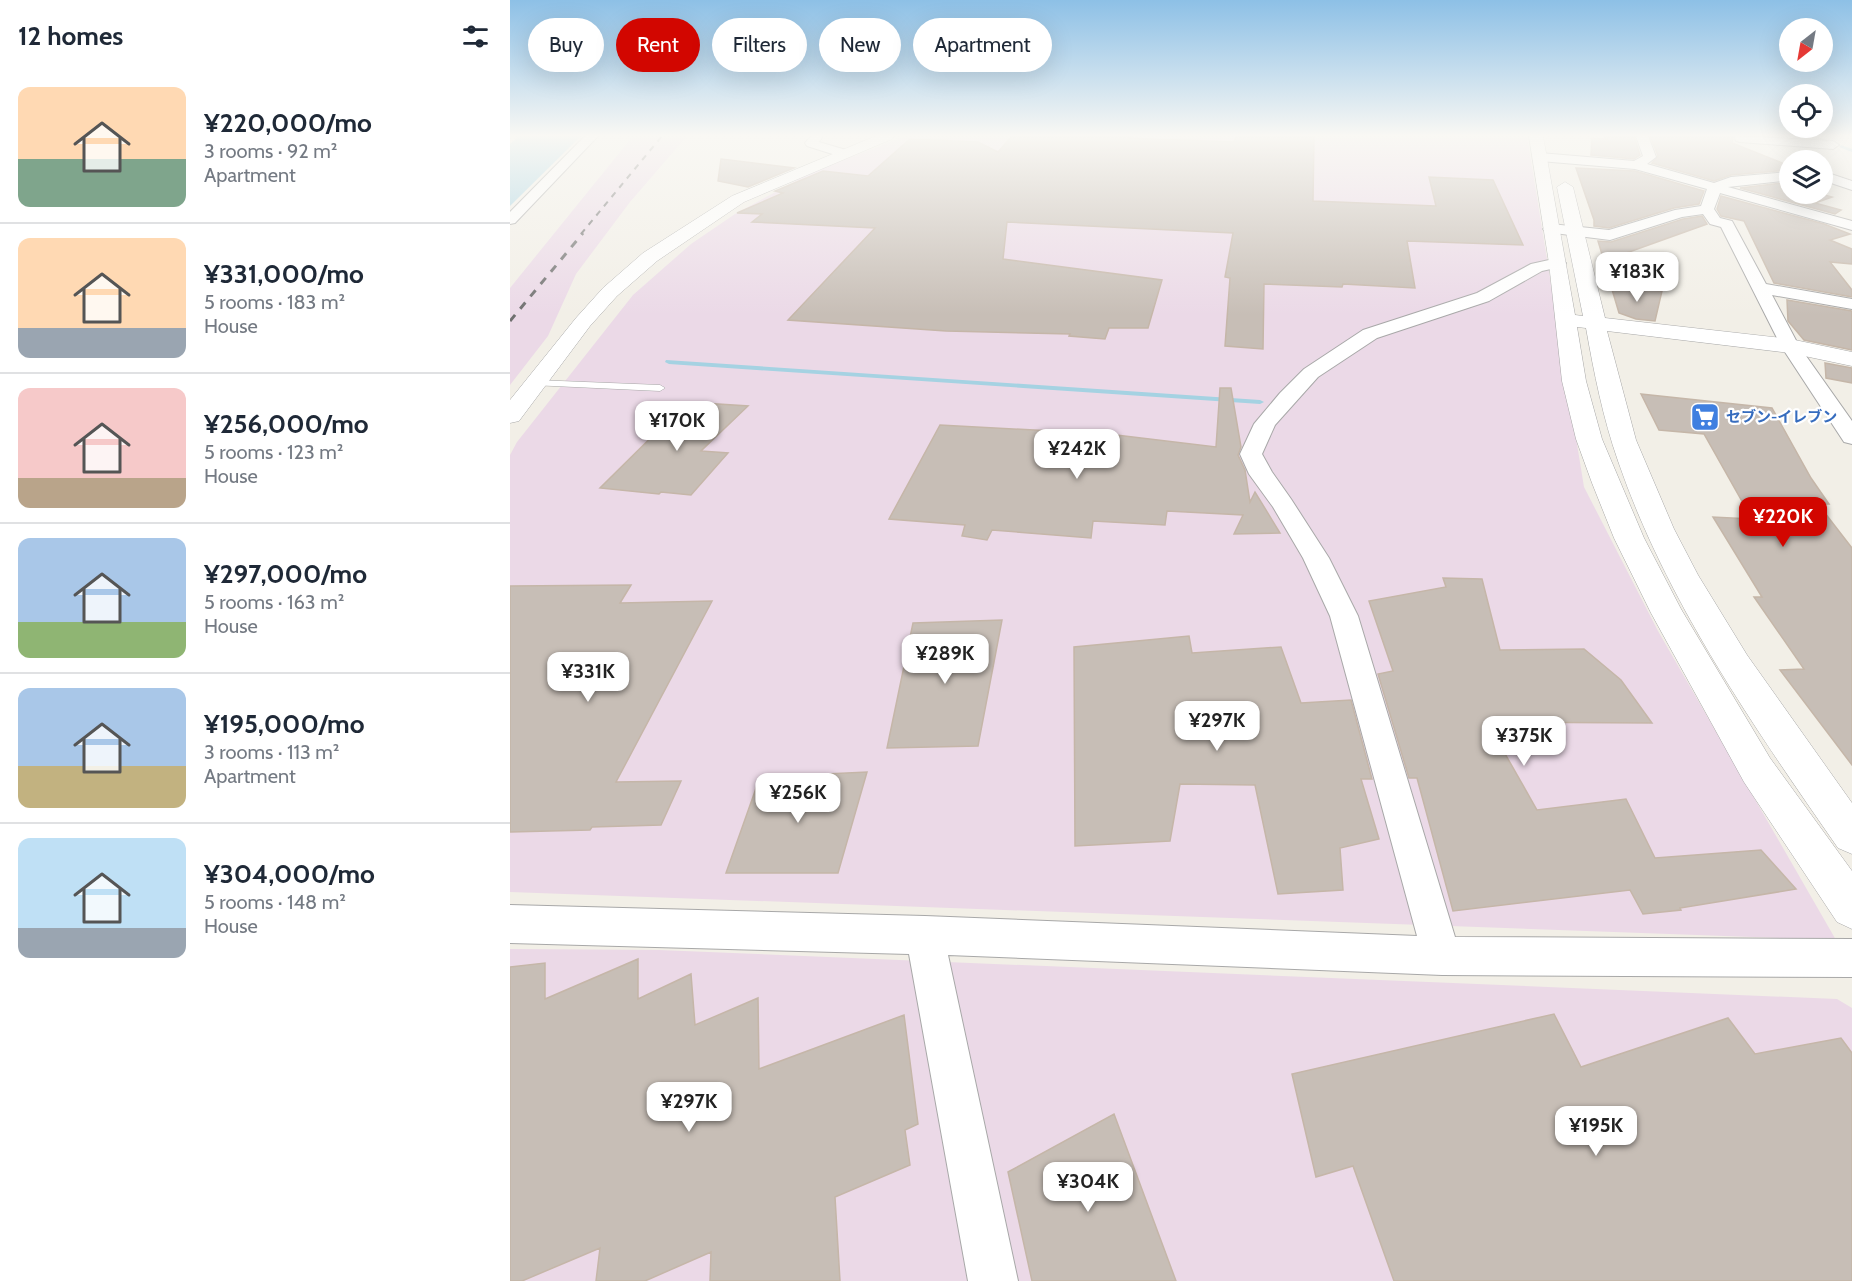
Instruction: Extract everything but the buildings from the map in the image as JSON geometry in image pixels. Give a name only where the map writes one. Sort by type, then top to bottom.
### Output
[{"type":"street","points":[[510,220],[534,196]]},
{"type":"street","points":[[510,416],[609,292],[650,257],[745,196]]},
{"type":"street","points":[[1556,196],[1563,230],[1594,323],[1625,439],[1639,481],[1668,545],[1750,686],[1807,773],[1852,835]]},
{"type":"street","points":[[1707,209],[1712,196]]},
{"type":"street","points":[[1746,196],[1852,226]]},
{"type":"street","points":[[1563,230],[1610,235],[1680,213],[1707,209]]},
{"type":"street","points":[[1707,209],[1715,221],[1727,224],[1790,346],[1849,428]]},
{"type":"street","points":[[1563,230],[1558,263],[1574,381],[1589,439],[1629,538],[1667,613],[1757,770],[1852,907]]},
{"type":"street","points":[[1442,956],[1344,616],[1316,558],[1283,504],[1260,474],[1251,454],[1265,424],[1287,397],[1311,373],[1370,334],[1483,297],[1537,267],[1558,263]]},
{"type":"street","points":[[1760,288],[1852,304]]},
{"type":"street","points":[[1565,320],[1790,346],[1852,359]]},
{"type":"street","points":[[510,924],[925,935],[1442,956],[1852,958]]},
{"type":"street","points":[[925,935],[993,1281]]},
{"type":"lane","points":[[535,383],[660,388]]},
{"type":"shaded area","points":[[585,196],[635,196],[576,274],[548,336],[510,385],[510,288]]},
{"type":"shaded area","points":[[768,196],[1537,196],[1584,487],[1658,631],[1836,940],[510,892],[510,455],[517,442],[633,295],[691,244],[735,214]]},
{"type":"shaded area","points":[[510,949],[659,950],[1837,999],[1852,1008],[1852,1281],[510,1281]]},
{"type":"water","points":[[510,196],[520,196],[510,206]]},
{"type":"waterway","points":[[669,362],[1260,402]]},
{"type":"railway","points":[[581,234],[613,196]]},
{"type":"railway","points":[[510,321],[583,233]]},
{"type":"place","name":"セブン-イレブン","points":[[1705,417]]}]
